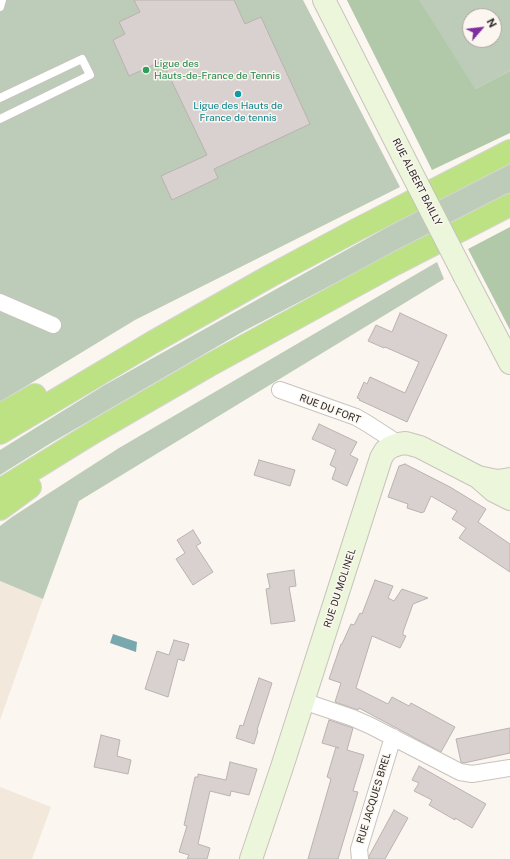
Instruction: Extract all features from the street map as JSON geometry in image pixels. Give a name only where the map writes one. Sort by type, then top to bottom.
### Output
[{"type":"highway","points":[[0,433],[153,342],[356,230],[510,151]]},
{"type":"highway","points":[[0,490],[94,432],[208,366],[429,246],[510,205]]},
{"type":"highway","points":[[0,415],[188,309],[268,269],[356,230]]},
{"type":"highway","points":[[0,509],[56,468],[94,432]]},
{"type":"street","name":"RUE ALBERT BAILLY","points":[[324,0],[510,363]]},
{"type":"street","points":[[0,302],[53,325]]},
{"type":"street","name":"RUE DU FORT","points":[[280,390],[356,417],[399,444]]},
{"type":"street","points":[[399,444],[406,443],[420,447],[478,477],[494,491],[510,499]]},
{"type":"street","name":"RUE DU MOLINEL","points":[[251,859],[381,458],[385,451],[399,444]]},
{"type":"street","points":[[478,477],[497,481],[510,479]]},
{"type":"street","points":[[303,701],[353,718],[460,772],[472,774],[510,768]]},
{"type":"street","name":"RUE JACQUES BREL","points":[[360,859],[359,849],[393,737]]},
{"type":"lane","points":[[0,7],[2,0]]},
{"type":"lane","points":[[0,98],[82,59],[90,75],[0,119]]},
{"type":"shaded area","points":[[0,581],[43,599],[0,720]]},
{"type":"shaded area","points":[[0,787],[51,807],[32,859],[0,859]]},
{"type":"green space","name":"Ligue des Hauts-de-France de Tennis","points":[[0,0],[303,0],[400,187],[135,320],[0,402]]},
{"type":"green space","points":[[347,0],[510,0],[510,71],[409,123]]},
{"type":"green space","points":[[347,0],[419,0],[475,89],[510,71],[510,133],[432,170]]},
{"type":"green space","points":[[510,163],[510,193],[244,331],[51,443],[0,475],[0,450],[103,386],[391,225]]},
{"type":"green space","points":[[510,227],[510,330],[468,249]]},
{"type":"green space","points":[[437,262],[444,279],[79,501],[43,599],[0,581],[0,526],[12,517],[119,448]]},
{"type":"water","points":[[113,634],[137,642],[136,652],[110,643]]},
{"type":"building","name":"Ligue des Hauts de France de tennis","points":[[134,0],[234,0],[245,24],[261,17],[310,124],[214,169],[218,178],[172,200],[161,176],[207,155],[162,61],[129,76],[113,40],[125,34],[119,22],[140,12]]},
{"type":"building","points":[[400,313],[447,335],[407,422],[357,398],[364,382],[367,384],[370,377],[405,393],[419,362],[368,341],[376,325],[392,332]]},
{"type":"building","points":[[319,424],[357,442],[350,455],[358,459],[347,486],[332,479],[336,468],[330,465],[336,450],[312,439]]},
{"type":"building","points":[[259,460],[295,470],[290,486],[254,475]]},
{"type":"building","points":[[405,464],[450,487],[486,509],[478,522],[510,544],[510,572],[459,538],[466,528],[452,519],[457,511],[431,496],[424,512],[422,513],[407,508],[408,504],[388,497],[399,466]]},
{"type":"building","points":[[193,530],[201,543],[196,546],[213,572],[193,585],[176,559],[185,553],[177,540]]},
{"type":"building","points":[[294,570],[296,586],[289,587],[295,621],[271,624],[266,589],[270,588],[267,574]]},
{"type":"building","points":[[375,580],[393,586],[388,598],[394,601],[402,589],[428,598],[413,604],[403,632],[403,635],[406,636],[400,648],[372,636],[356,688],[388,704],[392,697],[409,706],[411,703],[455,727],[441,752],[359,708],[358,710],[335,702],[341,683],[329,679],[341,644],[351,624],[354,625],[360,613],[362,614]]},
{"type":"building","points":[[174,640],[189,644],[184,661],[178,659],[168,697],[145,689],[157,651],[169,655]]},
{"type":"building","points":[[259,678],[272,683],[254,744],[236,738],[240,725],[243,726]]},
{"type":"building","points":[[329,720],[353,728],[347,750],[364,755],[353,791],[358,792],[338,859],[308,859],[331,779],[327,777],[336,747],[322,743]]},
{"type":"building","points":[[510,728],[510,753],[464,763],[461,762],[456,739]]},
{"type":"building","points":[[101,735],[120,740],[117,756],[131,760],[128,774],[94,767]]},
{"type":"building","points":[[230,762],[257,769],[249,795],[231,791],[230,796],[210,791],[198,844],[210,848],[207,859],[187,859],[189,855],[179,852],[187,826],[184,825],[195,777],[198,777],[198,774],[226,780]]},
{"type":"building","points":[[419,766],[486,804],[472,828],[429,805],[432,800],[414,791],[419,783],[412,780]]},
{"type":"building","points":[[394,810],[408,818],[385,859],[369,859],[369,856]]},
{"type":"place","name":"Ligue des Hauts-de-France de Tennis","points":[[146,70]]},
{"type":"place","name":"Ligue des Hauts de France de tennis","points":[[238,94]]}]
